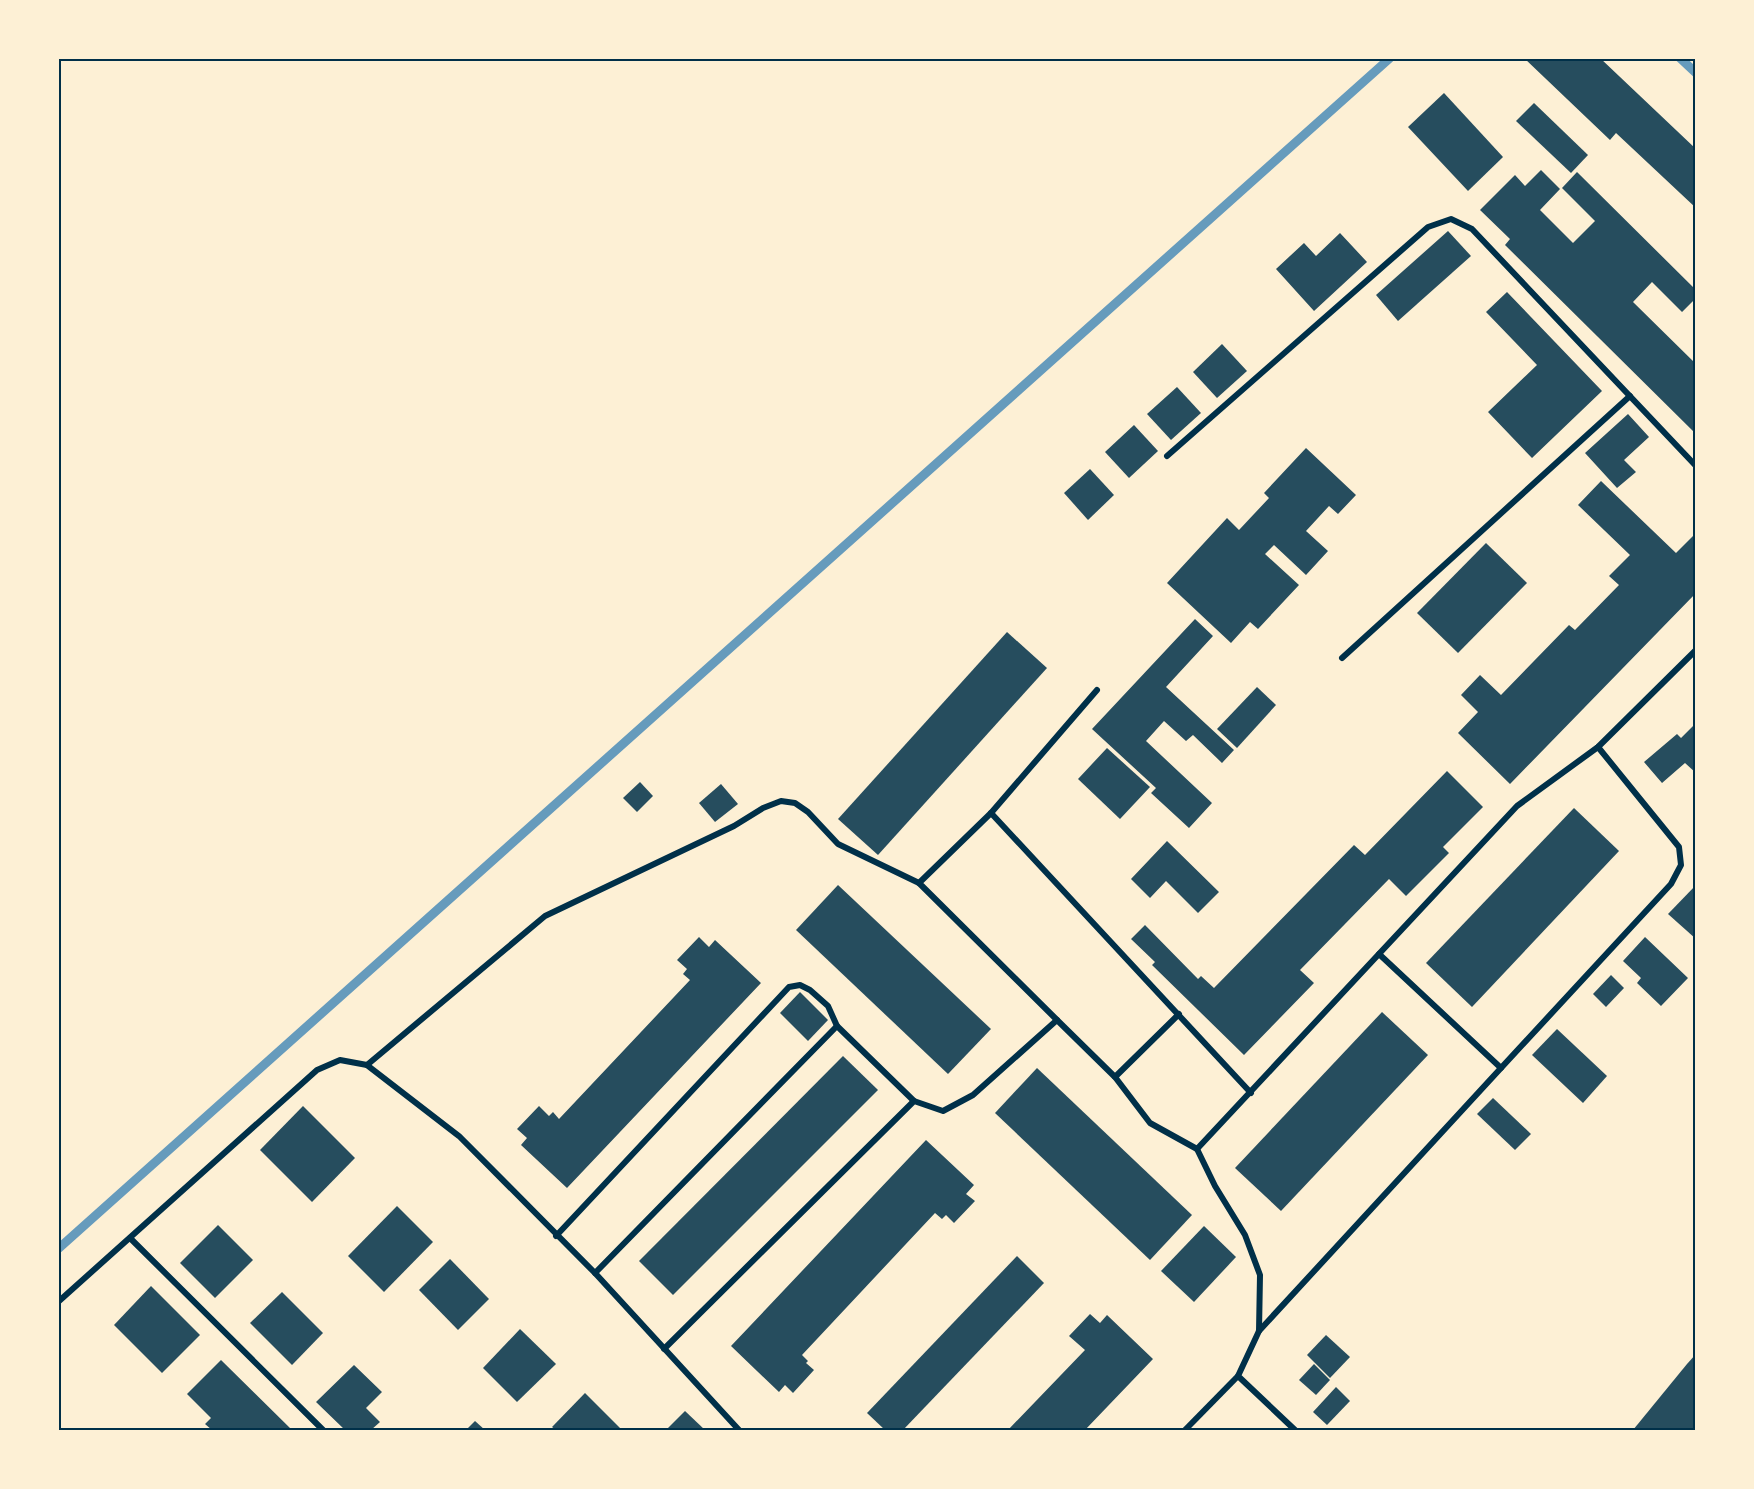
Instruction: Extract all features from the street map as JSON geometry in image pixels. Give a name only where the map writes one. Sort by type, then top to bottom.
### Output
[{"type":"street","points":[[1167,456],[1428,226],[1451,219],[1472,229],[1695,465]]},
{"type":"street","points":[[1342,658],[1630,396]]},
{"type":"street","points":[[1197,1149],[1517,806],[1598,747],[1695,650]]},
{"type":"street","points":[[919,883],[991,813],[1097,690]]},
{"type":"street","points":[[1185,1431],[1238,1376],[1259,1331],[1671,884],[1681,865],[1679,847],[1598,747]]},
{"type":"street","points":[[367,1065],[545,916],[734,826],[763,808],[781,801],[795,803],[808,812],[838,844],[919,883],[1115,1077],[1150,1123],[1197,1149],[1215,1186],[1245,1235],[1260,1275],[1259,1331]]},
{"type":"street","points":[[991,813],[1251,1093]]},
{"type":"street","points":[[1379,954],[1501,1068]]},
{"type":"street","points":[[556,1236],[789,987],[800,985],[810,990],[828,1006],[837,1026],[914,1101],[944,1111],[973,1095],[1057,1020]]},
{"type":"street","points":[[1115,1077],[1179,1014]]},
{"type":"street","points":[[595,1273],[837,1026]]},
{"type":"street","points":[[58,1302],[317,1070],[340,1060],[367,1065],[459,1136],[595,1273],[740,1431]]},
{"type":"street","points":[[664,1348],[914,1101]]},
{"type":"street","points":[[130,1238],[323,1431]]},
{"type":"street","points":[[1238,1376],[1295,1431]]},
{"type":"building","points":[[1524,58],[1600,58],[1696,149],[1696,208],[1616,133],[1610,140]]},
{"type":"building","points":[[1444,93],[1503,157],[1468,191],[1408,127]]},
{"type":"building","points":[[1534,103],[1588,155],[1571,173],[1516,121]]},
{"type":"building","points":[[1541,170],[1560,189],[1540,210],[1573,243],[1595,221],[1562,188],[1577,172],[1696,290],[1696,298],[1682,312],[1652,282],[1633,302],[1696,364],[1696,434],[1505,245],[1510,239],[1480,210],[1515,175],[1525,186]]},
{"type":"building","points":[[1448,231],[1471,256],[1398,321],[1376,295]]},
{"type":"building","points":[[1340,233],[1367,262],[1314,311],[1276,269],[1304,243],[1316,256]]},
{"type":"building","points":[[1507,292],[1602,391],[1532,458],[1488,412],[1537,365],[1486,312]]},
{"type":"building","points":[[1222,344],[1247,371],[1217,398],[1193,372]]},
{"type":"building","points":[[1177,387],[1201,413],[1171,440],[1147,414]]},
{"type":"building","points":[[1628,414],[1649,437],[1624,460],[1636,472],[1617,488],[1585,453]]},
{"type":"building","points":[[1134,425],[1158,451],[1129,478],[1105,452]]},
{"type":"building","points":[[1306,448],[1356,495],[1338,514],[1329,506],[1306,531],[1328,551],[1306,575],[1274,545],[1265,554],[1299,585],[1258,629],[1250,622],[1231,643],[1167,583],[1227,518],[1239,530],[1269,498],[1264,493]]},
{"type":"building","points":[[1090,469],[1114,495],[1088,520],[1064,493]]},
{"type":"building","points":[[1601,481],[1676,553],[1696,533],[1696,593],[1510,784],[1458,733],[1478,712],[1461,695],[1480,675],[1501,695],[1569,625],[1575,630],[1619,585],[1609,576],[1630,555],[1578,505]]},
{"type":"building","points":[[1486,543],[1527,583],[1458,653],[1417,613]]},
{"type":"building","points":[[1195,619],[1213,636],[1166,687],[1234,750],[1222,763],[1193,735],[1186,741],[1164,721],[1146,741],[1212,803],[1189,828],[1151,793],[1156,788],[1092,729]]},
{"type":"building","points":[[1007,632],[1047,668],[878,855],[838,819]]},
{"type":"building","points":[[1257,687],[1276,705],[1237,748],[1217,729]]},
{"type":"building","points":[[1696,723],[1696,773],[1685,763],[1662,783],[1644,762],[1677,734],[1681,738]]},
{"type":"building","points":[[1107,748],[1150,787],[1120,819],[1078,779]]},
{"type":"building","points":[[1447,771],[1483,807],[1443,847],[1449,853],[1406,896],[1389,879],[1300,970],[1314,983],[1244,1055],[1152,965],[1155,962],[1131,939],[1145,925],[1198,979],[1201,976],[1214,988],[1354,845],[1365,855]]},
{"type":"building","points":[[640,782],[653,796],[637,812],[623,798]]},
{"type":"building","points":[[721,784],[738,804],[715,822],[699,803]]},
{"type":"building","points":[[1574,808],[1619,851],[1472,1007],[1426,963]]},
{"type":"building","points":[[1167,841],[1219,892],[1198,913],[1166,881],[1150,898],[1131,879]]},
{"type":"building","points":[[838,885],[991,1029],[948,1074],[796,930]]},
{"type":"building","points":[[1696,885],[1696,939],[1668,914]]},
{"type":"building","points":[[699,937],[709,947],[715,940],[761,983],[567,1188],[521,1145],[527,1138],[517,1129],[539,1106],[549,1116],[553,1112],[559,1119],[690,980],[683,974],[687,969],[677,960]]},
{"type":"building","points":[[1645,937],[1688,978],[1661,1006],[1637,983],[1641,978],[1623,961]]},
{"type":"building","points":[[1611,975],[1624,988],[1606,1007],[1593,994]]},
{"type":"building","points":[[800,992],[828,1020],[808,1041],[780,1013]]},
{"type":"building","points":[[1382,1012],[1428,1055],[1281,1211],[1235,1168]]},
{"type":"building","points":[[1557,1029],[1607,1076],[1583,1103],[1532,1055]]},
{"type":"building","points":[[843,1056],[878,1090],[673,1295],[639,1261]]},
{"type":"building","points":[[1037,1068],[1192,1215],[1150,1260],[995,1113]]},
{"type":"building","points":[[1493,1098],[1531,1134],[1515,1150],[1477,1114]]},
{"type":"building","points":[[303,1106],[355,1158],[312,1202],[260,1150]]},
{"type":"building","points":[[926,1140],[974,1185],[966,1194],[975,1201],[954,1223],[946,1215],[942,1219],[935,1213],[802,1355],[808,1361],[806,1363],[814,1370],[793,1393],[785,1385],[779,1392],[731,1346]]},
{"type":"building","points":[[397,1206],[433,1242],[384,1292],[348,1256]]},
{"type":"building","points":[[218,1225],[253,1260],[215,1298],[180,1263]]},
{"type":"building","points":[[1204,1226],[1236,1257],[1194,1302],[1161,1271]]},
{"type":"building","points":[[1017,1256],[1044,1283],[903,1430],[885,1430],[867,1413]]},
{"type":"building","points":[[450,1259],[489,1299],[458,1330],[419,1290]]},
{"type":"building","points":[[151,1286],[200,1335],[162,1373],[114,1325]]},
{"type":"building","points":[[282,1292],[323,1333],[292,1365],[250,1323]]},
{"type":"building","points":[[1090,1314],[1100,1323],[1107,1315],[1153,1359],[1085,1430],[1008,1430],[1085,1350],[1069,1336]]},
{"type":"building","points":[[520,1329],[556,1364],[517,1402],[483,1368]]},
{"type":"building","points":[[1326,1335],[1350,1357],[1330,1378],[1307,1355]]},
{"type":"building","points":[[1696,1354],[1696,1430],[1633,1430],[1687,1364]]},
{"type":"building","points":[[221,1360],[292,1430],[212,1430],[205,1424],[211,1418],[187,1394]]},
{"type":"building","points":[[1314,1364],[1330,1380],[1316,1395],[1299,1380]]},
{"type":"building","points":[[354,1365],[382,1392],[366,1408],[380,1422],[371,1430],[345,1430],[316,1402]]},
{"type":"building","points":[[1336,1387],[1350,1401],[1327,1425],[1313,1412]]},
{"type":"building","points":[[585,1393],[622,1430],[556,1430],[552,1427]]},
{"type":"building","points":[[685,1411],[705,1430],[666,1430]]},
{"type":"building","points":[[475,1421],[485,1430],[466,1430]]},
{"type":"waterway","points":[[58,1249],[1390,58]]},
{"type":"waterway","points":[[1680,58],[1696,73]]}]
